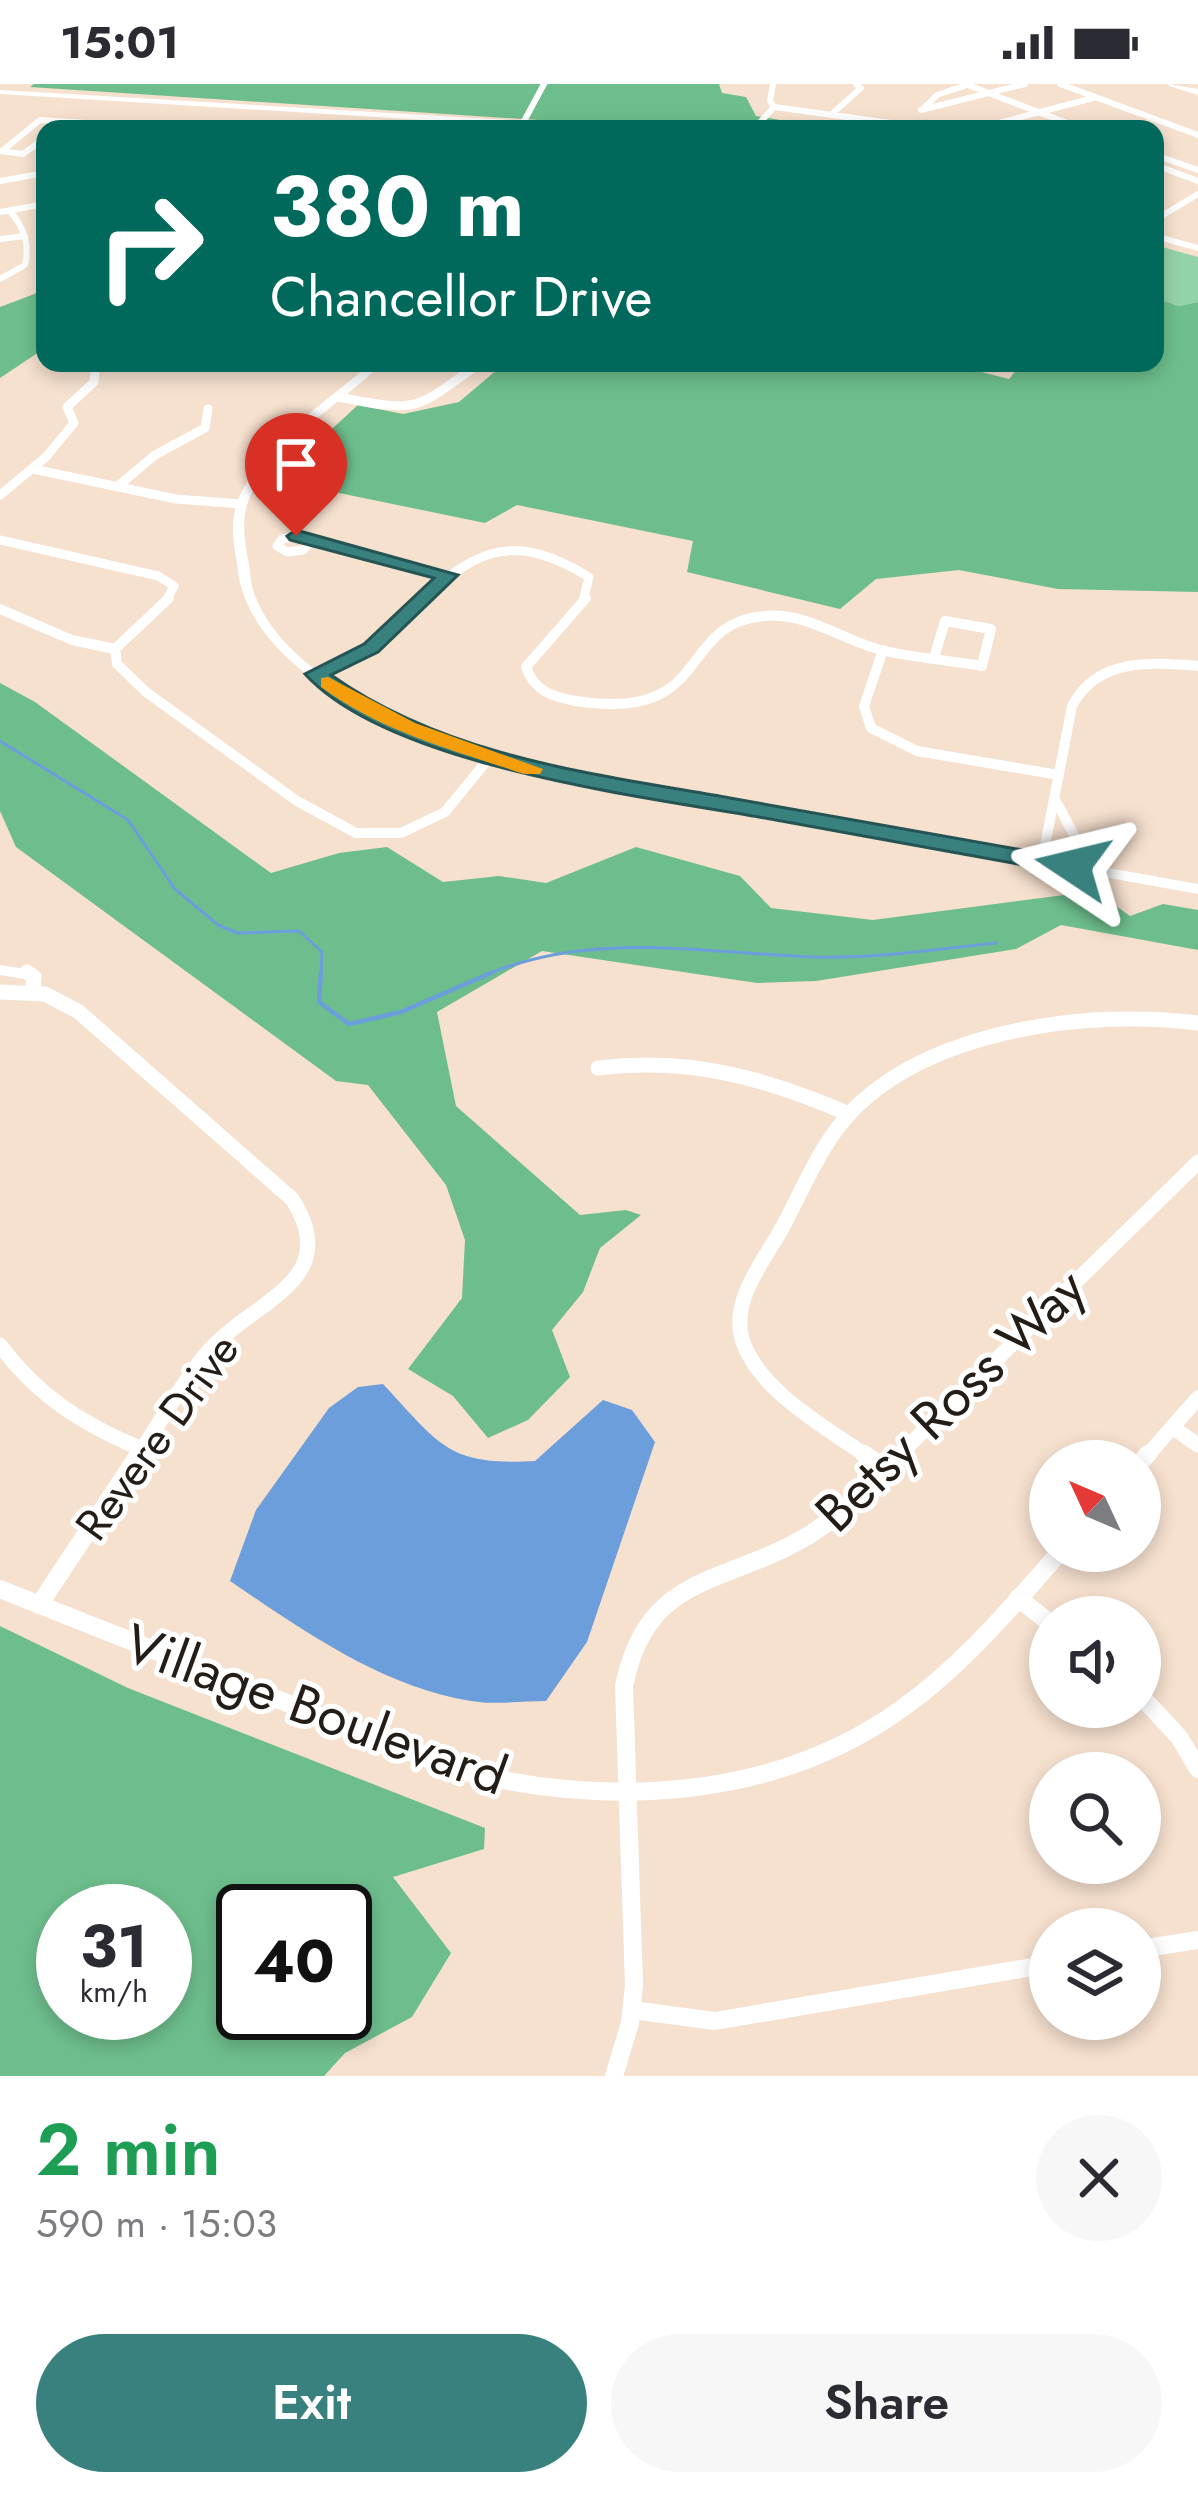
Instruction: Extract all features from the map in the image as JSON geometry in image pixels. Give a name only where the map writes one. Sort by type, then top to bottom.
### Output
[{"type":"highway","points":[[1173,84],[1198,92]]},
{"type":"main road","points":[[4,94],[418,120]]},
{"type":"main road","points":[[1164,239],[1198,248]]},
{"type":"street","points":[[518,120],[544,84]]},
{"type":"street","points":[[773,84],[770,101],[774,107]]},
{"type":"street","points":[[835,112],[861,88],[856,84]]},
{"type":"street","points":[[910,120],[937,94],[966,84],[1060,120]]},
{"type":"street","points":[[921,110],[1025,84]]},
{"type":"street","points":[[1060,84],[1156,120]]},
{"type":"street","points":[[1009,120],[1095,98]]},
{"type":"street","points":[[774,107],[882,120]]},
{"type":"street","points":[[762,120],[774,107]]},
{"type":"street","points":[[1,151],[36,123]]},
{"type":"street","points":[[1164,123],[1198,135]]},
{"type":"street","points":[[1,151],[23,154],[36,145]]},
{"type":"street","points":[[23,154],[21,158],[36,169]]},
{"type":"street","points":[[1164,158],[1198,170]]},
{"type":"street","points":[[1164,169],[1198,181]]},
{"type":"street","points":[[1180,175],[1198,170]]},
{"type":"street","points":[[0,181],[36,174]]},
{"type":"street","points":[[1164,211],[1198,194]]},
{"type":"street","points":[[5,212],[36,206]]},
{"type":"street","points":[[0,279],[25,265],[24,225],[5,212]]},
{"type":"street","points":[[0,239],[25,236]]},
{"type":"street","points":[[0,495],[64,439],[74,423],[68,407],[94,382],[95,372]]},
{"type":"street","points":[[367,372],[267,461],[241,504],[239,560],[256,610],[280,642],[361,706],[490,758],[535,770],[1198,889]]},
{"type":"street","points":[[338,397],[384,405],[418,404],[440,396],[469,372]]},
{"type":"street","points":[[118,486],[155,455],[205,428],[208,409]]},
{"type":"street","points":[[33,469],[191,501],[241,504]]},
{"type":"street","points":[[0,540],[158,577],[175,586],[173,594],[116,649],[117,664],[146,692],[298,801],[356,833],[400,833],[446,812],[490,758]]},
{"type":"street","points":[[310,542],[448,575]]},
{"type":"street","points":[[316,674],[371,648],[470,558],[503,551],[530,553],[584,572],[591,583],[588,596],[533,654],[526,674],[548,694],[604,708],[630,708],[667,696],[723,631],[754,616],[796,617],[883,650],[982,666],[991,629],[945,621],[934,658]]},
{"type":"street","points":[[0,609],[72,640],[116,649]]},
{"type":"street","points":[[883,650],[864,709],[868,725],[879,736],[911,751],[1059,776]]},
{"type":"street","points":[[1042,861],[1072,706],[1087,682],[1139,664],[1198,666]]},
{"type":"street","points":[[1056,801],[1075,837],[1073,866]]},
{"type":"street","name":"Revere Drive","points":[[0,970],[28,972],[34,977],[33,992]]},
{"type":"street","name":"Revere Drive","points":[[0,992],[33,992],[59,999],[79,1012],[286,1193],[310,1227],[310,1252],[301,1273],[219,1339],[39,1605]]},
{"type":"street","points":[[884,1468],[758,1368],[740,1329],[740,1309],[748,1289],[849,1114],[889,1081],[924,1063],[1066,1021],[1123,1015],[1198,1023]]},
{"type":"street","points":[[598,1068],[646,1061],[772,1081],[849,1114]]},
{"type":"street","name":"Betsy Ross Way","points":[[614,2076],[632,2010],[625,1673],[646,1622],[688,1587],[770,1558],[836,1517],[1198,1162]]},
{"type":"street","points":[[0,1345],[25,1379],[54,1406],[142,1449]]},
{"type":"street","points":[[1160,1440],[1198,1399]]},
{"type":"street","points":[[1172,1427],[1198,1445]]},
{"type":"street","name":"Village Boulevard","points":[[0,1588],[468,1774],[520,1786],[626,1793],[748,1776],[818,1755],[880,1725],[950,1671],[1042,1572]]},
{"type":"street","points":[[1018,1598],[1029,1607]]},
{"type":"street","points":[[1161,1718],[1198,1769]]},
{"type":"street","points":[[1161,1946],[1198,1940]]},
{"type":"street","points":[[632,2010],[715,2020],[1029,1968]]},
{"type":"green space","points":[[719,84],[722,93],[746,97],[756,116],[780,120],[538,120],[30,87]]},
{"type":"green space","points":[[1164,248],[1198,257],[1198,302],[1179,306],[1164,301]]},
{"type":"green space","points":[[36,293],[36,354],[0,378],[0,307]]},
{"type":"green space","points":[[1164,301],[1179,306],[1198,302],[1198,592],[1058,589],[959,570],[876,579],[840,609],[687,572],[693,541],[517,505],[485,523],[276,480],[358,405],[403,414],[459,402],[494,372],[981,372],[1009,379],[1015,372],[1164,372]]},
{"type":"green space","points":[[0,683],[35,702],[271,873],[339,853],[387,847],[443,882],[499,876],[546,883],[636,847],[740,876],[771,908],[873,920],[1095,891],[1130,916],[1163,904],[1198,910],[1198,950],[1061,925],[1016,949],[816,981],[757,983],[542,951],[437,1012],[456,1106],[580,1215],[626,1210],[641,1215],[600,1248],[583,1292],[552,1330],[570,1377],[528,1420],[488,1438],[453,1396],[408,1369],[462,1298],[465,1240],[446,1185],[368,1085],[336,1081],[16,847],[0,811]]},
{"type":"green space","points":[[0,1626],[128,1688],[485,1828],[484,1849],[393,1877],[451,1953],[412,2017],[372,2038],[372,1884],[216,1884],[216,2040],[369,2040],[345,2053],[324,2076],[0,2076]]},
{"type":"water","points":[[383,1384],[433,1436],[464,1455],[483,1460],[535,1461],[603,1400],[632,1410],[655,1442],[587,1642],[546,1701],[480,1702],[406,1683],[344,1654],[230,1581],[256,1510],[329,1408],[358,1387]]},
{"type":"waterway","points":[[0,741],[128,820],[175,889],[218,925],[237,933],[299,931],[322,952],[321,975]]},
{"type":"waterway","points":[[487,975],[526,961],[607,948],[836,957],[996,943]]},
{"type":"waterway","points":[[321,972],[319,1002],[349,1024],[401,1012],[487,975]]},
{"type":"waterway","points":[[487,975],[493,972]]},
{"type":"slow traffic","points":[[328,683],[361,706],[407,728],[532,769]]},
{"type":"route","points":[[296,536],[448,575],[371,648],[316,674],[361,706],[407,728],[535,770],[1073,866]]}]
